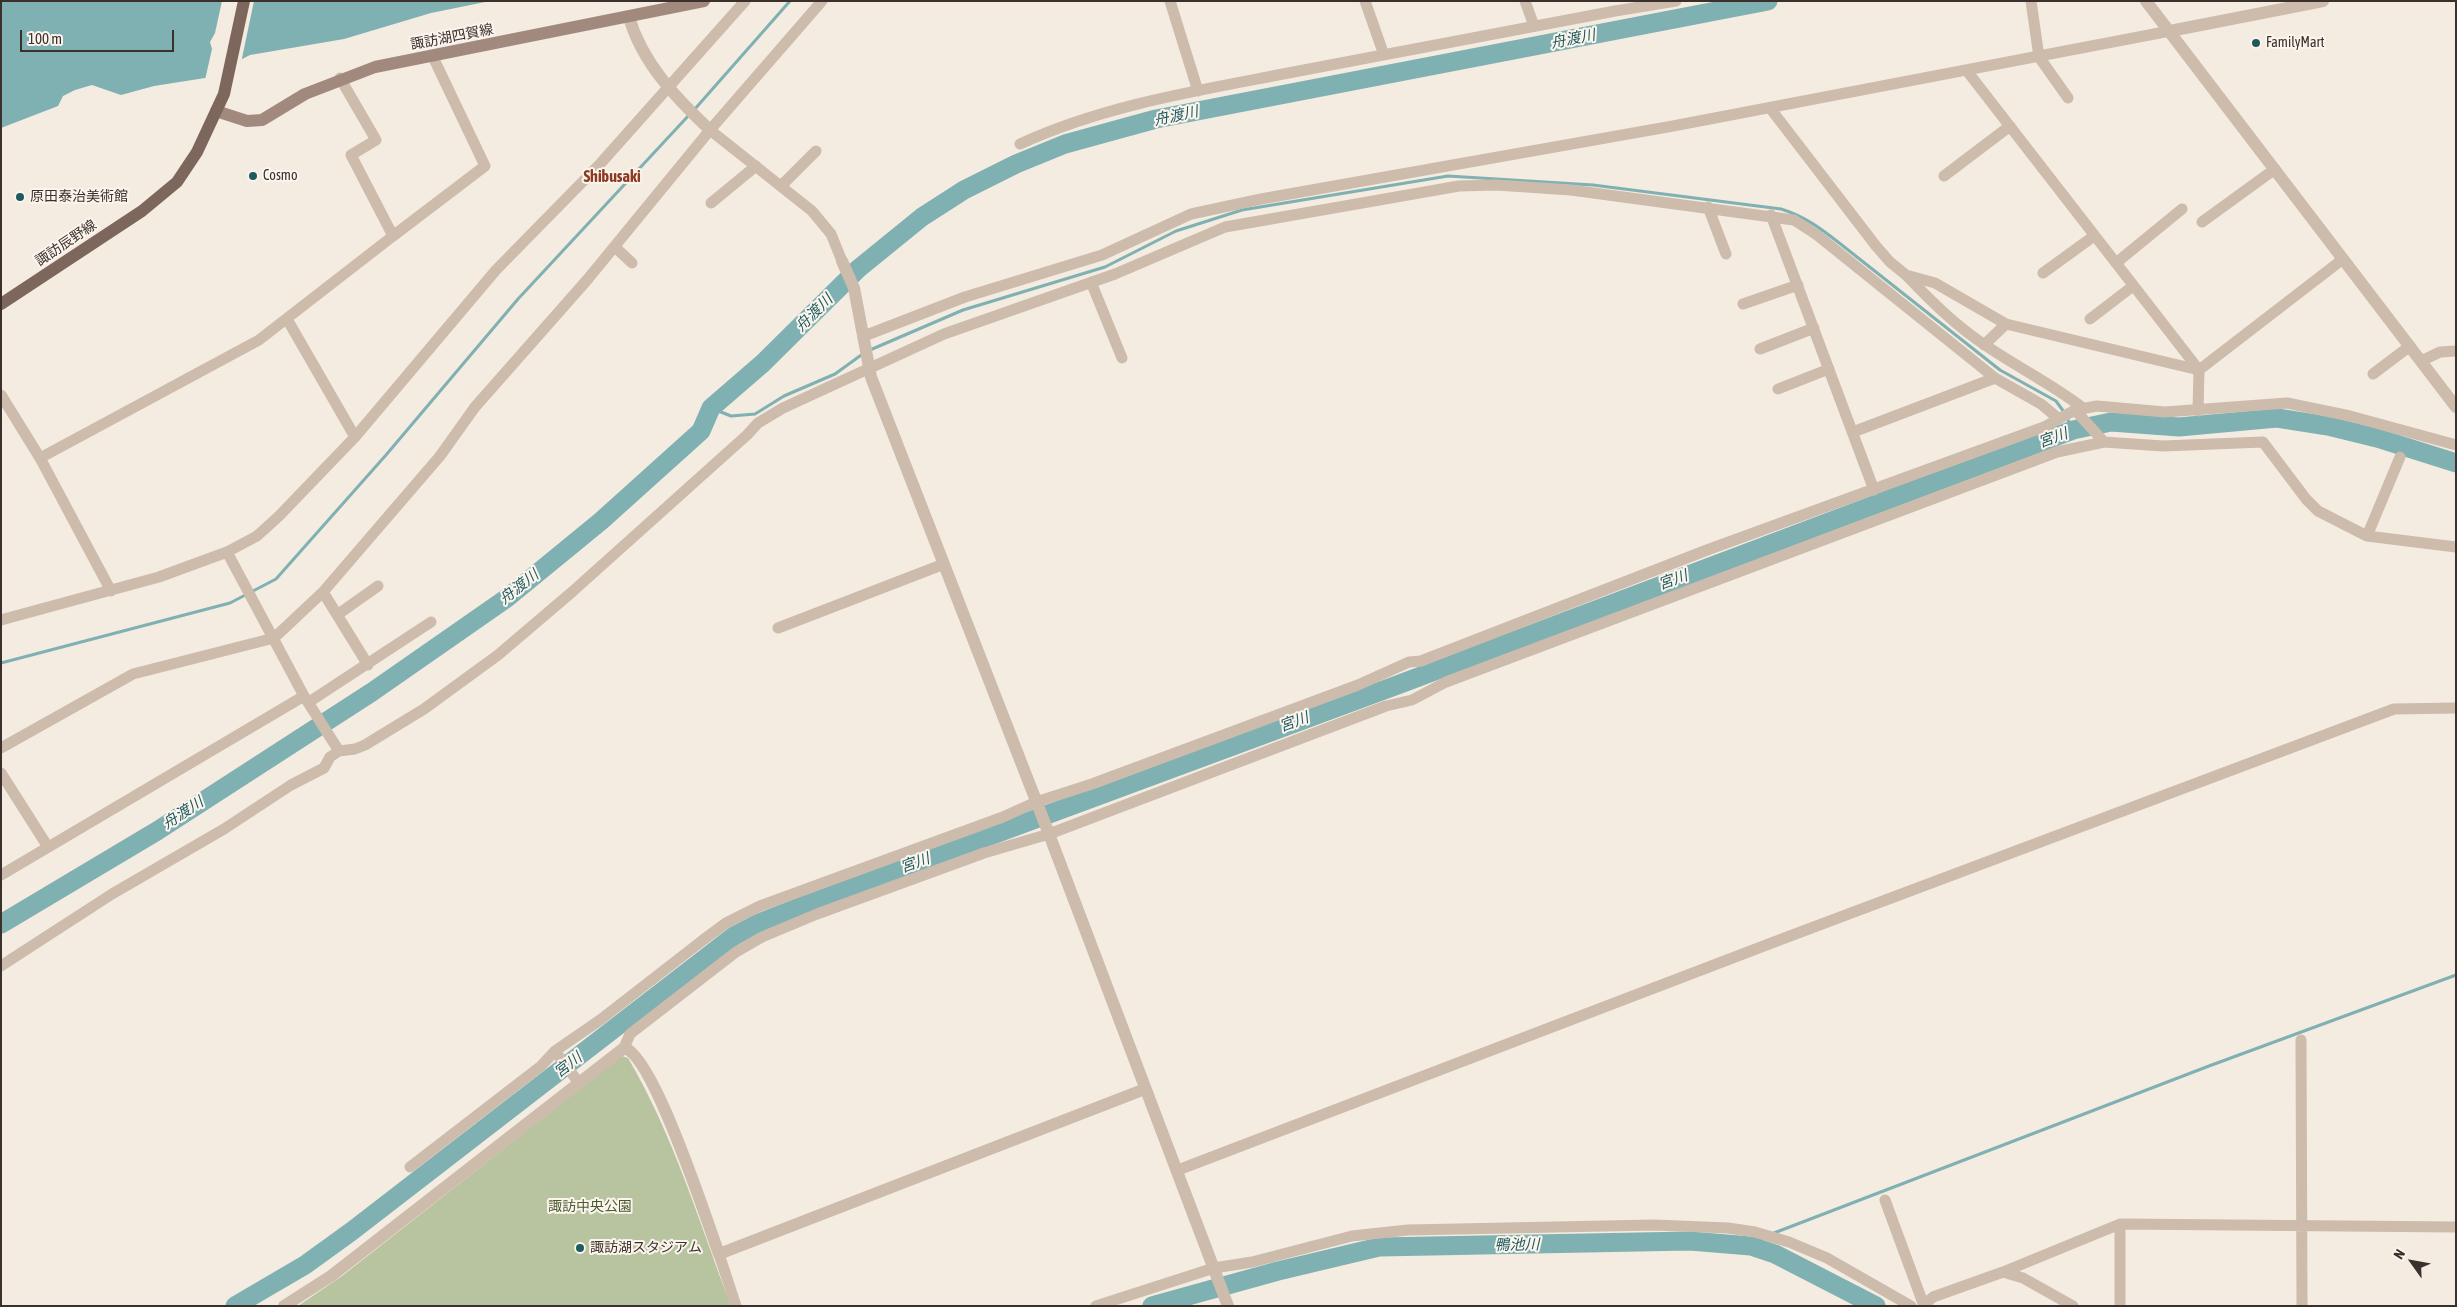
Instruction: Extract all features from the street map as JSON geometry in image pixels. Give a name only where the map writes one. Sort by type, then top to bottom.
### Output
[{"type":"main road","name":"諏訪辰野線","points":[[221,94],[235,1]]},
{"type":"main road","name":"諏訪辰野線","points":[[1,304],[142,211],[170,188],[188,167],[216,111],[244,1]]},
{"type":"main road","name":"諏訪湖四賀線","points":[[216,111],[246,121],[262,120],[305,94],[340,78],[375,67],[704,1]]},
{"type":"street","points":[[1,620],[160,577],[227,552],[257,536],[279,516],[355,437],[496,270],[600,164],[745,1]]},
{"type":"street","points":[[1,748],[132,674],[274,638],[323,592],[440,456],[475,407],[615,247],[710,130],[822,1]]},
{"type":"street","points":[[1170,1],[1198,91]]},
{"type":"street","points":[[1365,1],[1384,55]]},
{"type":"street","points":[[1525,1],[1534,26]]},
{"type":"street","points":[[1020,144],[1044,133],[1101,114],[1198,91],[1534,26],[1613,6],[1676,1]]},
{"type":"street","points":[[2031,1],[2039,56],[2068,98]]},
{"type":"street","points":[[2146,1],[2456,407]]},
{"type":"street","points":[[864,336],[965,297],[1102,255],[1191,214],[1270,197],[1967,71],[2323,1]]},
{"type":"street","points":[[629,17],[647,57],[677,99],[710,130],[812,210],[831,234],[854,288],[868,367],[1048,831],[1227,1303]]},
{"type":"street","points":[[40,458],[258,340],[485,166],[433,56]]},
{"type":"street","points":[[1967,71],[2199,370],[2198,411]]},
{"type":"street","points":[[340,78],[376,140],[351,155],[393,236]]},
{"type":"street","points":[[1770,108],[1890,262],[1941,310],[1984,345],[2063,393],[2101,439]]},
{"type":"street","points":[[1944,176],[2010,126]]},
{"type":"street","points":[[782,185],[816,152]]},
{"type":"street","points":[[711,203],[756,166]]},
{"type":"street","points":[[2202,222],[2275,169]]},
{"type":"street","points":[[337,748],[355,749],[364,745],[424,708],[498,655],[572,592],[758,423],[783,408],[868,367],[982,319],[1091,282],[1154,258],[1225,227],[1459,186],[1496,185],[1571,190],[1771,215],[1794,220],[1817,235],[1995,378],[2041,404],[2059,419]]},
{"type":"street","points":[[1708,207],[1726,254]]},
{"type":"street","points":[[2116,263],[2182,209]]},
{"type":"street","points":[[1771,215],[1874,490]]},
{"type":"street","points":[[2042,273],[2094,236]]},
{"type":"street","points":[[615,247],[632,262]]},
{"type":"street","points":[[2199,370],[2343,259]]},
{"type":"street","points":[[1906,275],[1934,283],[2006,324],[2199,370]]},
{"type":"street","points":[[1091,282],[1122,358]]},
{"type":"street","points":[[1743,304],[1798,285]]},
{"type":"street","points":[[2090,319],[2134,286]]},
{"type":"street","points":[[287,319],[355,437]]},
{"type":"street","points":[[1984,345],[2006,324]]},
{"type":"street","points":[[1760,349],[1814,328]]},
{"type":"street","points":[[2373,374],[2410,346]]},
{"type":"street","points":[[2422,361],[2440,352],[2456,351]]},
{"type":"street","points":[[1778,389],[1829,369]]},
{"type":"street","points":[[1853,432],[1995,378]]},
{"type":"street","points":[[1,395],[40,458],[111,591]]},
{"type":"street","points":[[410,1166],[726,923],[769,903],[1211,741],[1358,685],[1409,662],[1421,660],[1707,550],[2044,427],[2078,411],[2098,406],[2130,410],[2198,411],[2288,403],[2350,416],[2456,445]]},
{"type":"street","points":[[284,1306],[331,1276],[577,1080],[624,1048],[630,1034],[736,952],[762,937],[817,914],[1386,706],[1412,700],[1446,682],[2057,452],[2101,439],[2163,446],[2263,442],[2306,499],[2318,511],[2367,536],[2456,547]]},
{"type":"street","points":[[2367,536],[2400,457]]},
{"type":"street","points":[[227,552],[309,702],[337,748]]},
{"type":"street","points":[[778,628],[944,564]]},
{"type":"street","points":[[337,615],[378,586]]},
{"type":"street","points":[[323,592],[368,665]]},
{"type":"street","points":[[1,876],[48,847],[309,702],[431,622]]},
{"type":"street","points":[[1178,1170],[1782,939],[2394,709],[2456,708]]},
{"type":"street","points":[[1,966],[112,894],[224,829],[290,785],[324,768],[337,748]]},
{"type":"street","points":[[1,773],[48,847]]},
{"type":"street","points":[[2301,1040],[2302,1306]]},
{"type":"street","points":[[624,1048],[634,1053],[658,1093],[719,1254],[736,1306]]},
{"type":"street","points":[[556,1053],[577,1080]]},
{"type":"street","points":[[719,1254],[1145,1089]]},
{"type":"street","points":[[1885,1200],[1924,1306],[1933,1297],[2003,1272],[2120,1224],[2456,1227]]},
{"type":"street","points":[[2120,1224],[2120,1306]]},
{"type":"street","points":[[1096,1306],[1215,1270],[1352,1236],[1408,1230],[1654,1225],[1707,1226],[1755,1232],[1789,1242],[1828,1258],[1911,1306]]},
{"type":"street","points":[[2003,1272],[2023,1278],[2073,1306]]},
{"type":"green space","name":"諏訪中央公園","points":[[622,1056],[628,1058],[659,1118],[685,1180],[731,1306],[298,1306],[342,1276]]},
{"type":"water","points":[[1,1],[490,1],[431,13],[344,39],[250,55],[205,78],[154,86],[121,95],[92,85],[63,96],[58,106],[1,128]]},
{"type":"pier","points":[[222,1],[254,1],[241,63],[205,80],[212,49],[210,42],[215,33]]},
{"type":"waterway","points":[[694,110],[790,1]]},
{"type":"waterway","name":"舟渡川","points":[[1,924],[157,831],[372,692],[507,598],[601,521],[701,431],[711,408],[763,363],[858,269],[922,217],[964,190],[1016,164],[1065,144],[1156,119],[1768,1]]},
{"type":"waterway","points":[[1,663],[230,603],[276,579],[386,455],[518,299],[690,114]]},
{"type":"waterway","points":[[870,350],[963,310],[1105,267],[1176,231],[1242,210],[1448,176],[1593,185],[1781,209],[1789,212],[1825,232],[2000,370],[2056,401],[2064,412]]},
{"type":"waterway","points":[[711,408],[731,416],[755,414],[784,396],[835,374],[864,353]]},
{"type":"waterway","points":[[2067,418],[2073,430]]},
{"type":"waterway","name":"宮川","points":[[235,1306],[305,1265],[352,1231],[734,936],[759,923],[822,898],[1400,684],[2073,430],[2111,422],[2179,427],[2277,418],[2328,426],[2377,438],[2456,463]]},
{"type":"waterway","points":[[1774,1233],[2209,1066],[2456,975]]},
{"type":"waterway","points":[[1751,1246],[1763,1237]]},
{"type":"waterway","name":"鴨池川","points":[[1152,1306],[1278,1271],[1379,1247],[1690,1241],[1751,1246],[1775,1254],[1876,1306]]},
{"type":"place","name":"FamilyMart","points":[[2256,43]]},
{"type":"place","name":"Cosmo","points":[[253,176]]},
{"type":"place","name":"原田泰治美術館","points":[[20,197]]},
{"type":"place","name":"諏訪湖スタジアム","points":[[580,1248]]},
{"type":"district","name":"Shibusaki","points":[[612,177]]}]
